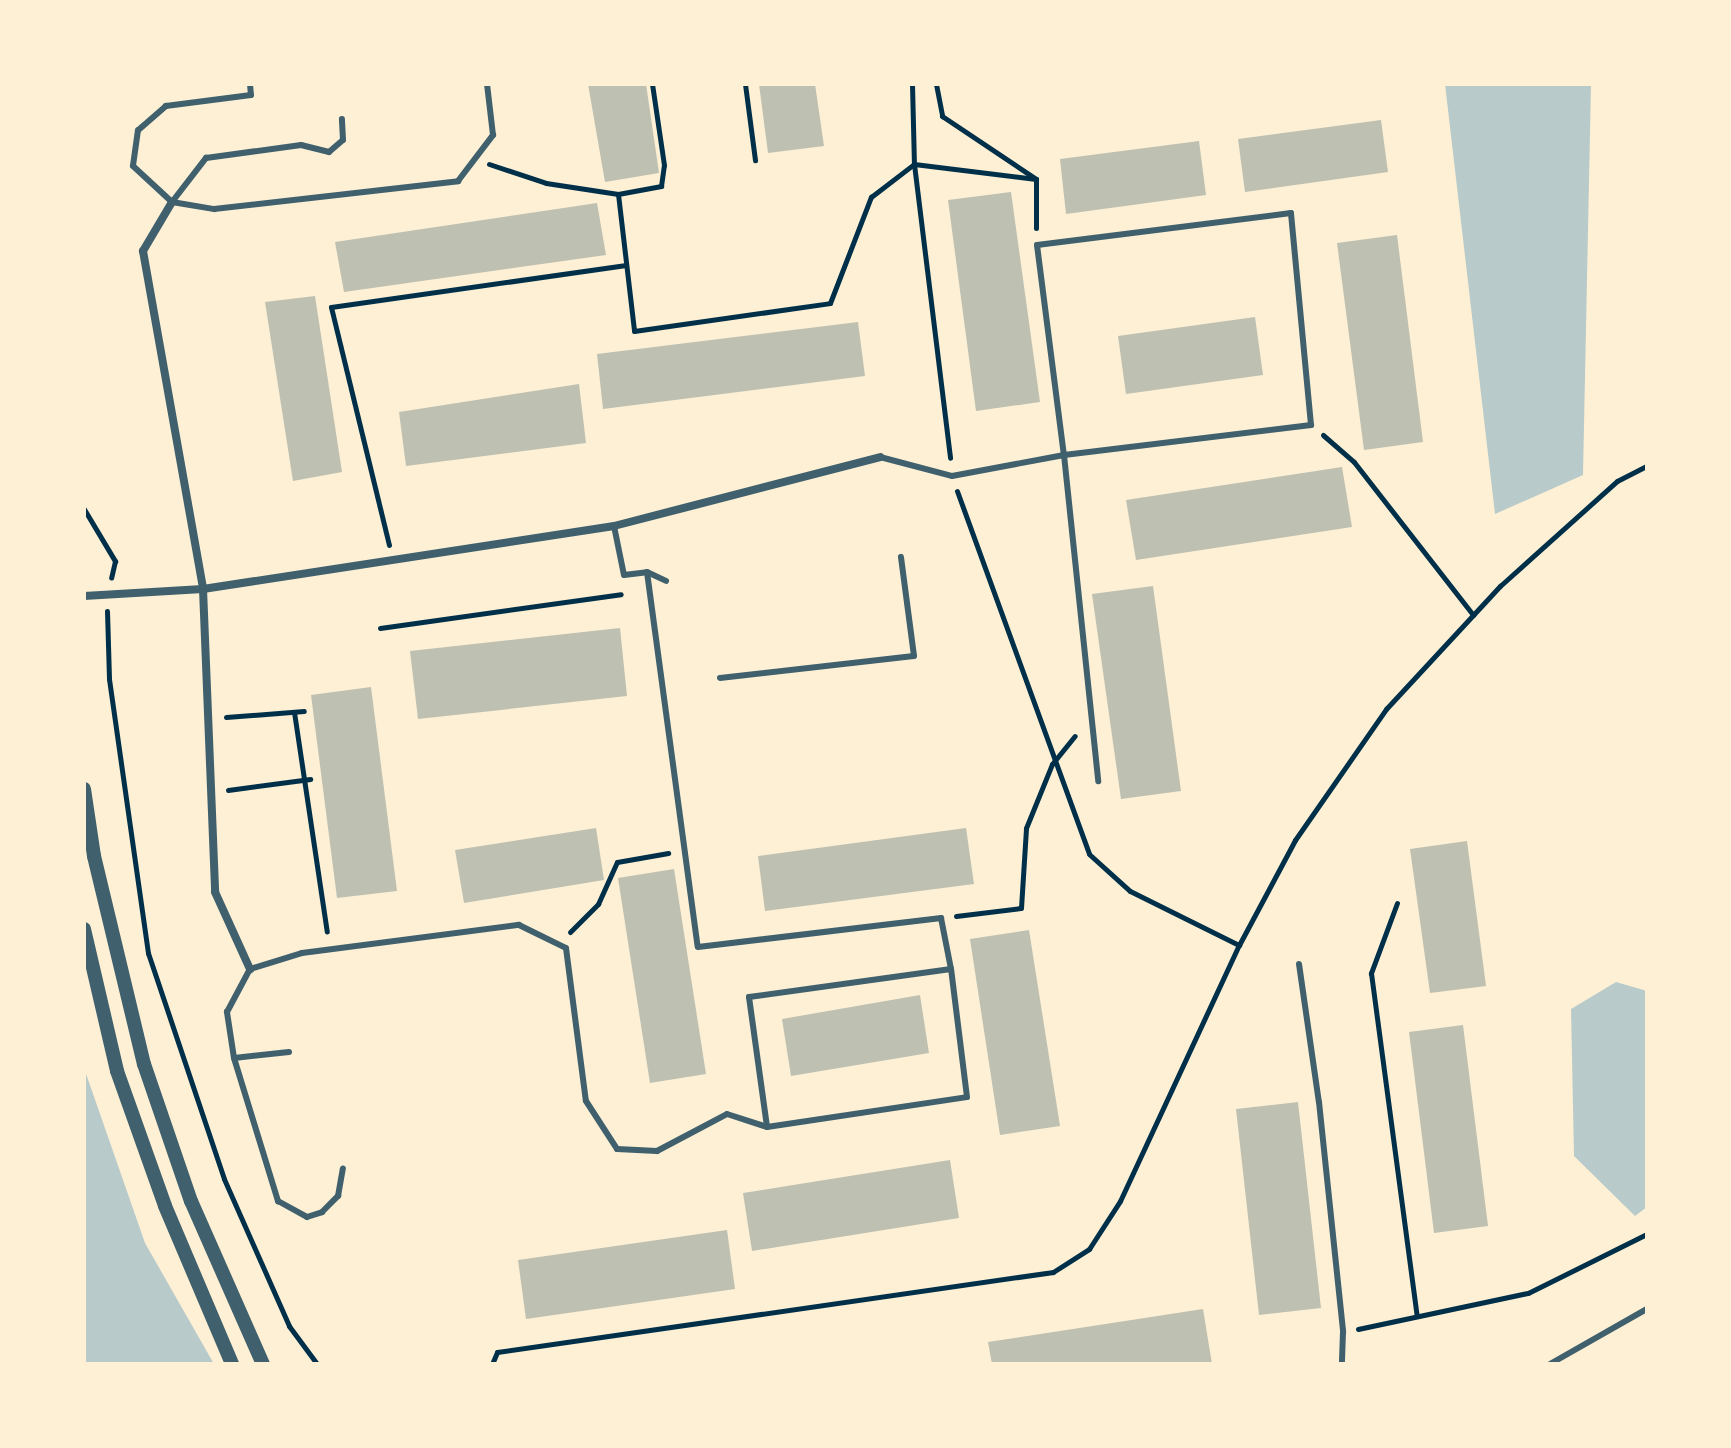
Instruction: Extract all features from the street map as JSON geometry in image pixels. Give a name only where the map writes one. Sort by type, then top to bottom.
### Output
[{"type":"street","points":[[172,202],[143,251],[203,589],[215,892],[250,969]]},
{"type":"street","points":[[84,596],[203,589],[614,526],[880,457]]},
{"type":"street","points":[[84,789],[94,856],[144,1064],[191,1201],[263,1364]]},
{"type":"street","points":[[84,929],[117,1071],[165,1206],[232,1364]]},
{"type":"lane","points":[[250,84],[251,95],[166,106],[138,130],[133,166],[172,202],[214,209],[458,181],[493,135],[487,84]]},
{"type":"lane","points":[[172,202],[206,158],[301,145],[329,152],[343,140],[342,119]]},
{"type":"lane","points":[[880,457],[952,476],[1064,455],[1311,425],[1291,213],[1037,245],[1064,455],[1098,781]]},
{"type":"lane","points":[[614,526],[624,575],[647,572],[666,581]]},
{"type":"lane","points":[[720,678],[914,656],[901,557]]},
{"type":"lane","points":[[343,1168],[345,1180],[338,1196],[322,1212],[307,1217],[278,1201],[234,1058],[227,1012],[250,969],[329,950],[519,925],[566,948],[586,1101],[617,1149],[657,1151],[727,1114],[767,1127],[967,1097],[951,969],[941,918],[698,947],[647,572]]},
{"type":"lane","points":[[1299,964],[1343,1332],[1342,1364]]},
{"type":"lane","points":[[767,1127],[749,997],[951,969]]},
{"type":"lane","points":[[234,1058],[289,1052]]},
{"type":"lane","points":[[1550,1364],[1647,1309]]},
{"type":"path","points":[[474,159],[546,183],[618,194],[661,186],[664,165],[652,84]]},
{"type":"path","points":[[745,84],[755,160]]},
{"type":"path","points":[[912,84],[914,164],[952,476],[1052,764],[1089,854],[1130,891],[1239,945]]},
{"type":"path","points":[[936,84],[942,116],[1036,179]]},
{"type":"path","points":[[618,194],[634,331],[830,303],[871,197],[914,164],[1036,179]]},
{"type":"path","points":[[1036,179],[1037,245]]},
{"type":"path","points":[[393,560],[331,307],[626,265]]},
{"type":"path","points":[[1311,425],[1354,462],[1473,615]]},
{"type":"path","points":[[492,1364],[497,1352],[1053,1272],[1089,1249],[1120,1201],[1239,945],[1295,840],[1386,709],[1473,615],[1617,481],[1647,466]]},
{"type":"path","points":[[84,509],[115,561],[106,596],[109,679],[148,953],[224,1179],[289,1326],[317,1364]]},
{"type":"path","points":[[380,628],[649,590]]},
{"type":"path","points":[[209,719],[304,711]]},
{"type":"path","points":[[294,712],[307,780],[329,950]]},
{"type":"path","points":[[941,918],[1021,908],[1026,828],[1052,764],[1091,716]]},
{"type":"path","points":[[211,792],[307,780]]},
{"type":"path","points":[[558,945],[598,904],[617,862],[685,851]]},
{"type":"path","points":[[1397,903],[1371,973],[1417,1316]]},
{"type":"path","points":[[1343,1332],[1528,1293],[1647,1234]]},
{"type":"shaded area","points":[[1445,84],[1591,84],[1583,475],[1495,514]]},
{"type":"shaded area","points":[[1616,982],[1647,991],[1647,1207],[1635,1216],[1574,1156],[1571,1009]]},
{"type":"shaded area","points":[[84,1068],[145,1243],[214,1364],[84,1364]]},
{"type":"building","points":[[588,84],[646,84],[659,173],[605,182]]},
{"type":"building","points":[[759,84],[815,84],[824,146],[768,153]]},
{"type":"building","points":[[1381,120],[1388,172],[1245,192],[1238,139]]},
{"type":"building","points":[[1199,141],[1206,195],[1066,214],[1060,159]]},
{"type":"building","points":[[1011,192],[1040,402],[976,411],[948,200]]},
{"type":"building","points":[[597,203],[606,255],[344,292],[335,242]]},
{"type":"building","points":[[1397,235],[1423,442],[1364,450],[1337,243]]},
{"type":"building","points":[[315,296],[342,472],[293,481],[265,302]]},
{"type":"building","points":[[1255,317],[1263,375],[1126,394],[1118,336]]},
{"type":"building","points":[[858,322],[865,376],[603,409],[597,354]]},
{"type":"building","points":[[579,384],[586,443],[406,466],[399,412]]},
{"type":"building","points":[[1342,467],[1352,527],[1136,560],[1126,500]]},
{"type":"building","points":[[1153,586],[1181,791],[1121,799],[1092,594]]},
{"type":"building","points":[[620,628],[627,696],[418,719],[410,651]]},
{"type":"building","points":[[371,687],[397,891],[337,898],[311,695]]},
{"type":"building","points":[[596,828],[604,880],[464,903],[455,850]]},
{"type":"building","points":[[966,828],[974,884],[765,911],[758,856]]},
{"type":"building","points":[[1467,841],[1486,986],[1430,993],[1410,849]]},
{"type":"building","points":[[674,869],[706,1074],[650,1083],[618,878]]},
{"type":"building","points":[[1029,930],[1060,1126],[1000,1135],[970,939]]},
{"type":"building","points":[[920,995],[929,1053],[791,1076],[782,1019]]},
{"type":"building","points":[[1463,1025],[1488,1226],[1434,1233],[1409,1032]]},
{"type":"building","points":[[1298,1102],[1321,1308],[1259,1315],[1236,1109]]},
{"type":"building","points":[[950,1160],[959,1218],[752,1251],[743,1193]]},
{"type":"building","points":[[727,1230],[735,1289],[526,1319],[518,1260]]},
{"type":"building","points":[[1203,1309],[1212,1364],[992,1364],[988,1342]]}]
